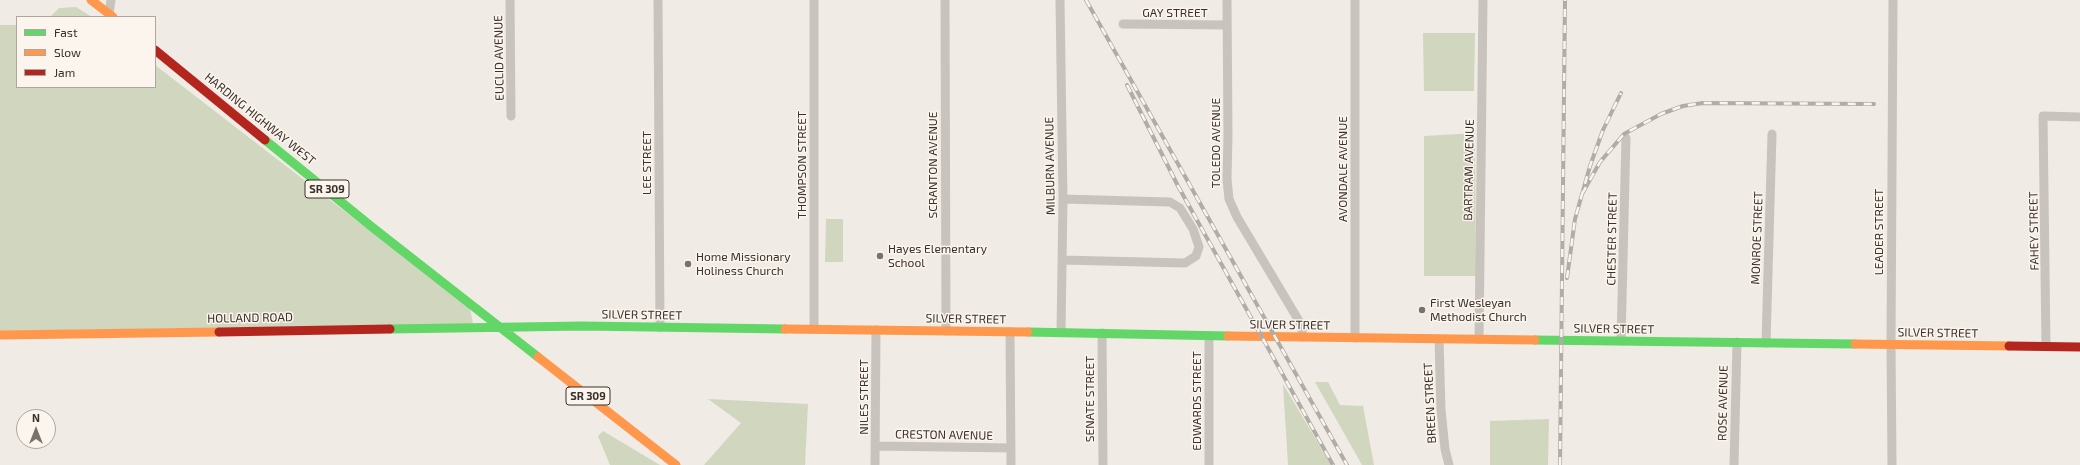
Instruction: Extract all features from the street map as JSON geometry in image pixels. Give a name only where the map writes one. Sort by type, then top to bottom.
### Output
[{"type":"street","points":[[91,0],[111,15]]},
{"type":"street","points":[[111,0],[111,15]]},
{"type":"street","name":"EUCLID AVENUE","points":[[510,0],[511,116]]},
{"type":"street","name":"LEE STREET","points":[[658,0],[660,327]]},
{"type":"street","name":"THOMPSON STREET","points":[[814,0],[814,329]]},
{"type":"street","name":"SCRANTON AVENUE","points":[[945,0],[946,331]]},
{"type":"street","name":"MILBURN AVENUE","points":[[1060,0],[1063,198],[1061,332]]},
{"type":"street","name":"TOLEDO AVENUE","points":[[1227,0],[1228,136],[1226,179],[1229,200],[1237,217],[1302,326],[1302,338]]},
{"type":"street","name":"AVONDALE AVENUE","points":[[1355,0],[1355,338]]},
{"type":"street","name":"BARTRAM AVENUE","points":[[1479,339],[1483,0]]},
{"type":"street","name":"LEADER STREET","points":[[1892,0],[1892,465]]},
{"type":"street","name":"GAY STREET","points":[[1123,24],[1227,25]]},
{"type":"street","name":"HARDING HIGHWAY WEST","points":[[156,51],[372,226],[500,327]]},
{"type":"street","name":"FAHEY STREET","points":[[2046,346],[2043,116],[2080,118]]},
{"type":"street","name":"MONROE STREET","points":[[1766,343],[1772,134]]},
{"type":"street","name":"CHESTER STREET","points":[[1621,341],[1626,138]]},
{"type":"street","points":[[1062,260],[1185,263],[1196,256],[1199,247],[1193,229],[1180,208],[1170,202],[1063,198]]},
{"type":"street","name":"SILVER STREET","points":[[500,327],[660,327],[1061,332],[1302,338],[2080,347]]},
{"type":"street","name":"HOLLAND ROAD","points":[[0,335],[500,327]]},
{"type":"street","name":"SR 309","points":[[500,327],[676,465]]},
{"type":"street","name":"NILES STREET","points":[[875,465],[876,330]]},
{"type":"street","points":[[1010,332],[1012,465]]},
{"type":"street","name":"SENATE STREET","points":[[1102,333],[1103,465]]},
{"type":"street","name":"EDWARDS STREET","points":[[1209,336],[1209,465]]},
{"type":"street","name":"BREEN STREET","points":[[1439,339],[1441,410],[1444,449],[1449,465]]},
{"type":"street","name":"ROSE AVENUE","points":[[1734,465],[1737,342]]},
{"type":"street","name":"CRESTON AVENUE","points":[[876,446],[1011,448]]},
{"type":"green space","points":[[76,7],[90,16],[51,16],[59,8]]},
{"type":"green space","points":[[0,25],[16,25],[16,88],[156,88],[156,66],[470,308],[473,324],[0,331]]},
{"type":"green space","points":[[1423,33],[1475,33],[1474,91],[1424,91]]},
{"type":"green space","points":[[1475,133],[1476,276],[1424,276],[1424,136]]},
{"type":"green space","points":[[826,219],[843,219],[843,262],[825,262]]},
{"type":"green space","points":[[1315,382],[1328,382],[1340,405],[1363,406],[1374,465],[1362,465]]},
{"type":"green space","points":[[1283,384],[1331,465],[1288,465]]},
{"type":"green space","points":[[708,399],[808,404],[805,465],[704,465],[741,423]]},
{"type":"green space","points":[[1549,419],[1548,465],[1490,465],[1490,421]]},
{"type":"green space","points":[[603,431],[660,465],[610,465],[598,436]]},
{"type":"railway","points":[[1086,0],[1347,465]]},
{"type":"railway","points":[[1560,465],[1565,0]]},
{"type":"railway","points":[[1127,85],[1178,186],[1333,465]]},
{"type":"railway","points":[[1567,278],[1575,219],[1590,166],[1603,130],[1621,93]]},
{"type":"railway","points":[[1582,194],[1600,162],[1624,134],[1661,114],[1683,106],[1703,103],[1874,104]]},
{"type":"traffic: fast","points":[[265,140],[372,227],[538,357]]},
{"type":"traffic: fast","points":[[390,329],[583,326],[785,329]]},
{"type":"traffic: fast","points":[[1028,332],[1228,336]]},
{"type":"traffic: fast","points":[[1535,340],[1855,344]]},
{"type":"traffic: slow","points":[[91,0],[112,16]]},
{"type":"traffic: slow","points":[[785,329],[1028,332]]},
{"type":"traffic: slow","points":[[0,335],[219,332]]},
{"type":"traffic: slow","points":[[1228,336],[1535,340]]},
{"type":"traffic: slow","points":[[1855,344],[2009,346]]},
{"type":"traffic: slow","points":[[538,357],[676,465]]},
{"type":"traffic: jam","points":[[156,51],[265,140]]},
{"type":"traffic: jam","points":[[219,332],[390,329]]},
{"type":"traffic: jam","points":[[2009,346],[2080,347]]},
{"type":"place","name":"Hayes Elementary School","points":[[880,256]]},
{"type":"place","name":"Home Missionary Holiness Church","points":[[688,264]]},
{"type":"place","name":"First Wesleyan Methodist Church","points":[[1422,310]]}]
